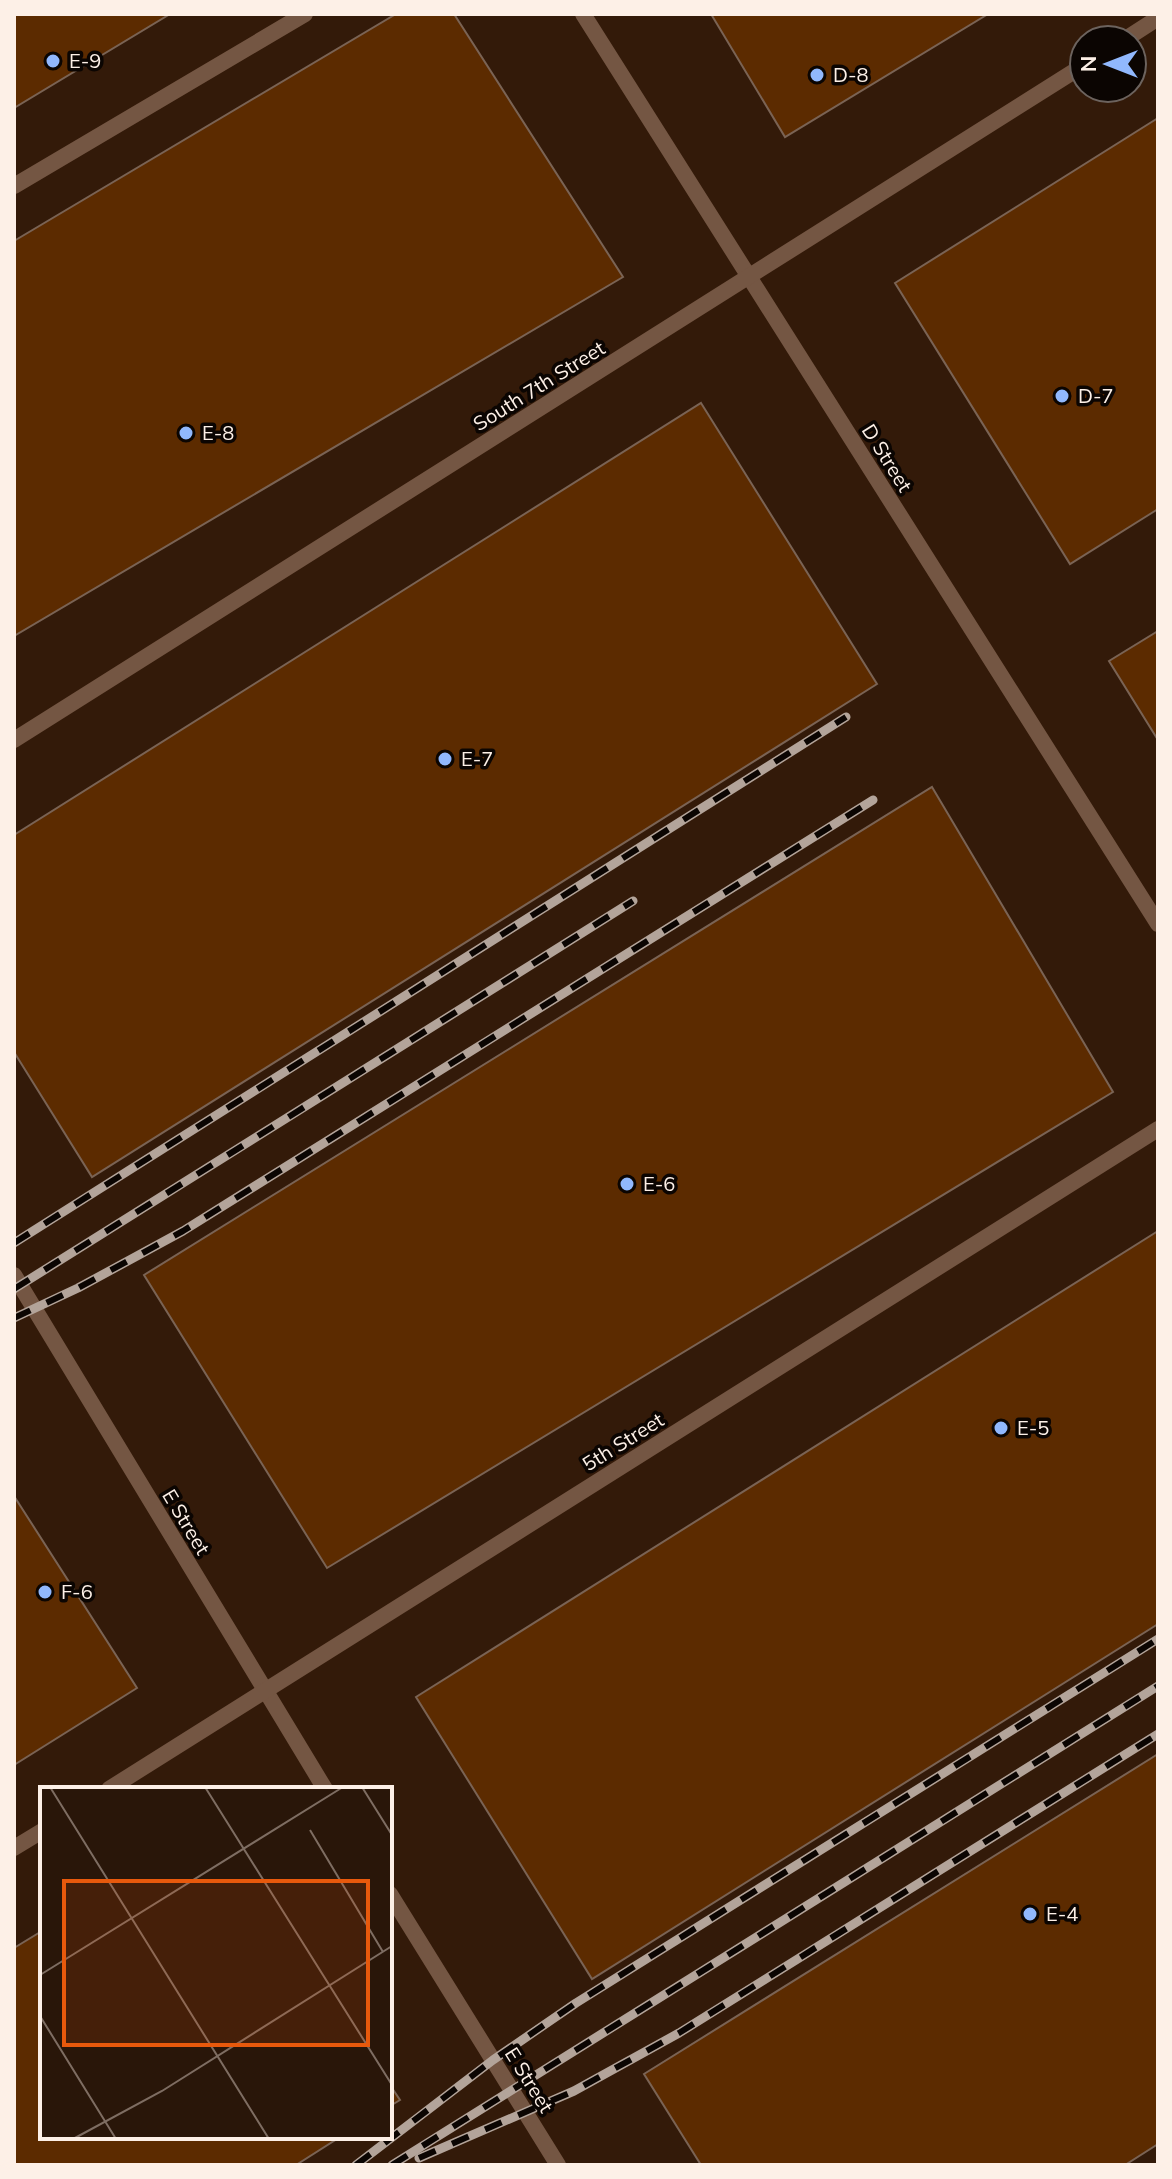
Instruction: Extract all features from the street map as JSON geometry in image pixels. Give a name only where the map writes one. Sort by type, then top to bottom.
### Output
[{"type":"lane","points":[[14,186],[305,14]]},
{"type":"lane","name":"D Street","points":[[583,14],[1158,924]]},
{"type":"lane","name":"South 7th Street","points":[[14,740],[1068,75]]},
{"type":"lane","name":"5th Street","points":[[112,1787],[1158,1129]]},
{"type":"lane","name":"E Street","points":[[14,1275],[324,1787]]},
{"type":"lane","points":[[14,1848],[40,1832]]},
{"type":"lane","name":"E Street","points":[[392,1897],[558,2165]]},
{"type":"shaded area","points":[[14,14],[1158,14],[1158,2165],[14,2165]]},
{"type":"building","name":"E-9","points":[[14,14],[170,14],[14,108]]},
{"type":"building","name":"E-8","points":[[396,14],[454,14],[623,277],[14,636],[14,241]]},
{"type":"building","name":"D-8","points":[[711,14],[988,14],[785,137]]},
{"type":"building","name":"D-7","points":[[1158,118],[1158,509],[1070,564],[895,283]]},
{"type":"building","name":"E-7","points":[[701,403],[877,684],[92,1177],[14,1052],[14,835]]},
{"type":"building","points":[[1158,631],[1158,740],[1109,661]]},
{"type":"building","name":"E-6","points":[[932,787],[1113,1092],[327,1568],[144,1275]]},
{"type":"building","name":"E-5","points":[[1158,1231],[1158,1624],[592,1979],[416,1697]]},
{"type":"building","name":"F-6","points":[[14,1496],[137,1688],[14,1765]]},
{"type":"building","name":"E-4","points":[[1158,1754],[1158,2144],[1125,2165],[701,2165],[644,2074]]},
{"type":"building","points":[[40,1932],[40,2139],[337,2139],[296,2165],[14,2165],[14,1948]]},
{"type":"building","points":[[392,2088],[400,2100],[392,2105]]},
{"type":"railway","points":[[14,1243],[846,717]]},
{"type":"railway","points":[[14,1318],[78,1288],[183,1231],[873,800]]},
{"type":"railway","points":[[14,1289],[633,901]]},
{"type":"railway","points":[[392,2137],[493,2060],[576,2003],[1158,1639]]},
{"type":"railway","points":[[392,2165],[1158,1686]]},
{"type":"railway","points":[[419,2158],[574,2091],[679,2033],[1158,1734]]},
{"type":"railway","points":[[356,2165],[390,2139]]},
{"type":"place","name":"E-9","points":[[53,61]]},
{"type":"place","name":"D-8","points":[[817,75]]},
{"type":"place","name":"D-7","points":[[1062,396]]},
{"type":"place","name":"E-8","points":[[186,433]]},
{"type":"place","name":"E-7","points":[[445,759]]},
{"type":"place","name":"E-6","points":[[627,1184]]},
{"type":"place","name":"E-5","points":[[1001,1428]]},
{"type":"place","name":"F-6","points":[[45,1592]]},
{"type":"place","name":"E-4","points":[[1030,1914]]}]
